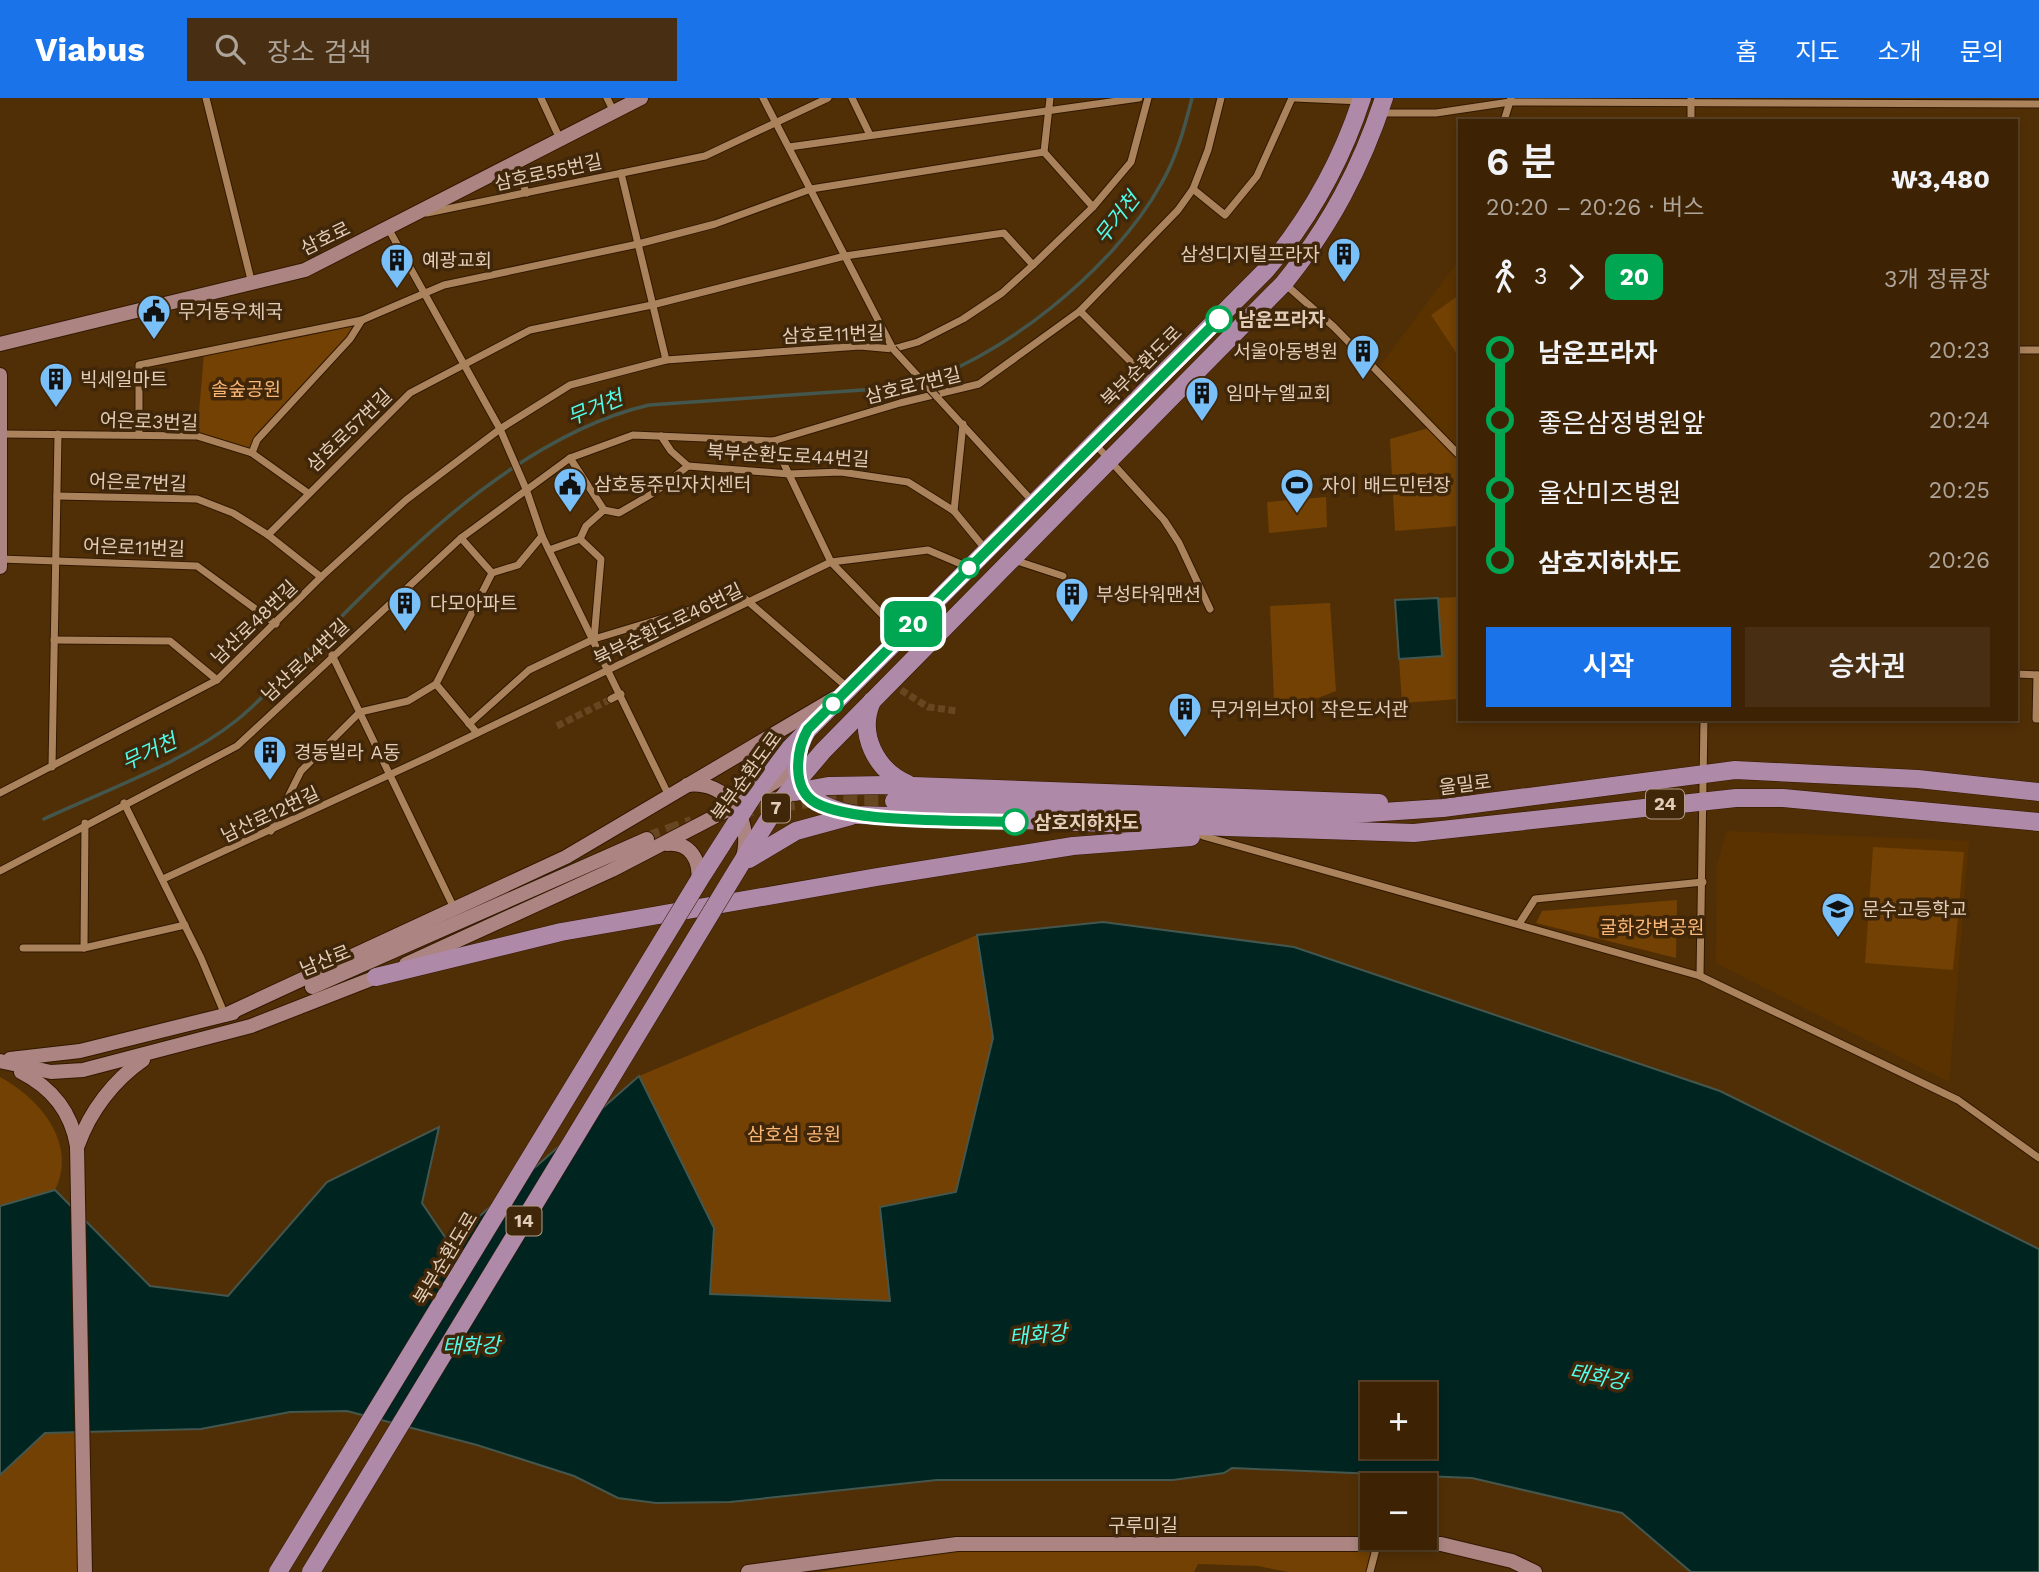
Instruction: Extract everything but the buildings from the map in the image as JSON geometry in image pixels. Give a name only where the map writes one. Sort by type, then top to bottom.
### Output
[{"type":"main road","name":"삼호로","points":[[0,344],[305,270],[641,98]]},
{"type":"main road","name":"북부순환도로","points":[[278,1572],[739,815],[772,769],[808,729],[1244,293],[1300,227],[1336,166],[1362,100]]},
{"type":"main road","points":[[915,787],[889,773],[873,752],[867,723],[872,701],[896,685],[1013,560],[1284,284],[1339,207],[1381,106]]},
{"type":"main road","points":[[0,375],[0,567]]},
{"type":"main road","points":[[225,1016],[566,857],[849,688]]},
{"type":"main road","name":"7","points":[[737,870],[784,796],[822,751],[872,701]]},
{"type":"main road","points":[[808,729],[800,747],[800,778],[815,802],[858,816]]},
{"type":"main road","name":"울밀로","points":[[894,801],[1317,814],[1397,812],[1515,800],[1703,773],[1787,770],[2039,792]]},
{"type":"main road","points":[[753,796],[800,778],[852,785],[1433,804],[1515,800]]},
{"type":"main road","points":[[682,786],[714,788],[739,815],[746,846],[737,870]]},
{"type":"main road","points":[[739,815],[784,796]]},
{"type":"main road","name":"24","points":[[1292,831],[1366,834],[1450,831],[1702,800],[1783,799],[2039,822]]},
{"type":"main road","name":"남산로","points":[[0,1060],[51,1072],[83,1070],[251,1026],[376,978],[662,845],[739,815]]},
{"type":"main road","points":[[737,870],[765,847],[788,834],[818,823],[858,816],[1292,831]]},
{"type":"main road","points":[[376,978],[561,932],[917,870],[1073,846],[1292,831]]},
{"type":"main road","name":"남산로","points":[[0,1060],[80,1051],[225,1016],[347,973],[647,839]]},
{"type":"main road","points":[[662,845],[677,843],[692,852],[698,866],[698,882]]},
{"type":"main road","name":"14","points":[[311,1572],[737,870]]},
{"type":"main road","points":[[80,1051],[57,1063],[51,1072],[54,1090],[78,1146],[85,1572]]},
{"type":"main road","points":[[78,1146],[88,1122],[115,1084],[134,1066],[158,1052]]},
{"type":"main road","points":[[0,1060],[41,1082],[60,1101]]},
{"type":"main road","name":"구루미길","points":[[748,1572],[957,1544],[1360,1544]]},
{"type":"main road","name":"구루미길","points":[[1437,1544],[1512,1561],[1535,1572]]},
{"type":"street","points":[[206,98],[252,284]]},
{"type":"street","points":[[541,98],[560,139]]},
{"type":"street","points":[[607,98],[614,112]]},
{"type":"street","points":[[763,98],[892,349],[1034,503]]},
{"type":"street","points":[[621,173],[705,156],[828,98]]},
{"type":"street","points":[[852,98],[870,135]]},
{"type":"street","points":[[1049,98],[1044,152],[1093,207]]},
{"type":"street","points":[[789,147],[1139,98]]},
{"type":"street","name":"삼호로11번길","points":[[500,429],[570,385],[666,360],[860,346],[892,349],[918,342],[963,319],[1002,293],[1093,207],[1132,162],[1148,98]]},
{"type":"street","name":"삼호로7번길","points":[[526,489],[570,458],[633,435],[773,441],[900,403],[979,384],[1080,312],[1136,257],[1193,189],[1208,150],[1220,98]]},
{"type":"street","points":[[1193,189],[1225,215],[1257,176],[1294,98],[1362,100]]},
{"type":"street","points":[[1691,99],[1691,119]]},
{"type":"street","points":[[1505,119],[1511,100]]},
{"type":"street","points":[[1381,106],[1436,113],[1511,100],[1892,100],[2019,101],[2039,104]]},
{"type":"street","points":[[139,435],[139,365],[362,320],[425,291],[638,244],[715,224],[811,189],[1044,152]]},
{"type":"street","points":[[512,164],[527,193]]},
{"type":"street","name":"삼호로55번길","points":[[410,217],[621,173],[666,360]]},
{"type":"street","points":[[388,228],[500,429],[526,489],[542,536],[668,794]]},
{"type":"street","points":[[465,364],[530,330],[652,305],[845,256],[1004,233],[1033,265]]},
{"type":"street","points":[[1284,284],[1334,327],[1458,454]]},
{"type":"street","points":[[1080,312],[1153,384]]},
{"type":"street","points":[[252,453],[257,440],[350,339],[362,320]]},
{"type":"street","points":[[2018,350],[2039,350]]},
{"type":"street","name":"삼호로57번길","points":[[268,536],[410,393],[465,364]]},
{"type":"street","points":[[954,512],[962,424]]},
{"type":"street","name":"남산로48번길","points":[[0,793],[217,680],[321,577],[407,500],[500,429]]},
{"type":"street","name":"어은로3번길","points":[[2,434],[197,436],[252,453],[308,493]]},
{"type":"street","points":[[56,560],[58,434]]},
{"type":"street","points":[[661,436],[671,451],[688,466]]},
{"type":"street","points":[[773,441],[831,562],[902,635]]},
{"type":"street","points":[[1094,443],[1164,520],[1179,543],[1210,609]]},
{"type":"street","points":[[549,550],[580,539],[586,526],[604,510],[570,458]]},
{"type":"street","name":"북부순환도로44번길","points":[[604,510],[619,513],[655,492],[688,466],[789,474],[841,472],[908,482],[954,512],[987,551]]},
{"type":"street","name":"남산로44번길","points":[[0,871],[85,823],[237,746],[461,538],[526,489]]},
{"type":"street","name":"어은로7번길","points":[[57,496],[197,499],[233,513],[321,577]]},
{"type":"street","points":[[271,831],[301,771],[360,712],[408,701],[436,684],[492,573],[518,565],[542,536]]},
{"type":"street","points":[[461,538],[492,573]]},
{"type":"street","points":[[580,539],[601,559],[594,639]]},
{"type":"street","name":"북부순환도로46번길","points":[[390,775],[831,562],[928,550],[970,568]]},
{"type":"street","name":"어은로11번길","points":[[0,559],[197,566],[276,624]]},
{"type":"street","name":"어은로11번길","points":[[52,767],[56,560]]},
{"type":"street","points":[[1013,560],[1063,576]]},
{"type":"street","points":[[469,724],[529,670],[594,639],[733,597],[743,597],[750,602],[849,688]]},
{"type":"street","points":[[54,640],[170,641],[217,680]]},
{"type":"street","points":[[332,655],[454,908]]},
{"type":"street","points":[[2018,674],[2038,675],[2039,719]]},
{"type":"street","points":[[436,684],[477,733]]},
{"type":"street","points":[[611,699],[621,694]]},
{"type":"street","points":[[1700,976],[1704,721]]},
{"type":"street","name":"남산로12번길","points":[[163,879],[390,775]]},
{"type":"street","points":[[124,803],[185,925],[225,1016]]},
{"type":"street","points":[[85,823],[85,948]]},
{"type":"street","points":[[1203,836],[1700,976],[1958,1100],[2039,1158]]},
{"type":"street","points":[[1519,924],[1535,899],[1703,883]]},
{"type":"street","points":[[23,948],[85,948],[185,925]]},
{"type":"street","points":[[1370,1572],[1376,1550]]},
{"type":"shaded area","points":[[1458,261],[1458,455],[1376,371]]},
{"type":"shaded area","name":"문수고등학교","points":[[1727,831],[1969,841],[1949,1082],[1716,963],[1717,865]]},
{"type":"green space","points":[[1458,296],[1458,356],[1431,315]]},
{"type":"green space","name":"솔숲공원","points":[[362,320],[257,440],[252,453],[197,436],[204,354]]},
{"type":"green space","points":[[1432,427],[1458,455],[1458,526],[1395,531],[1390,439]]},
{"type":"green space","name":"자이 배드민턴장","points":[[1326,497],[1327,527],[1269,533],[1267,502]]},
{"type":"green space","points":[[1458,597],[1458,699],[1402,703],[1395,600]]},
{"type":"green space","points":[[1330,603],[1336,691],[1318,698],[1274,700],[1270,606]]},
{"type":"green space","points":[[1873,847],[1964,852],[1953,970],[1865,963]]},
{"type":"green space","name":"굴화강변공원","points":[[1677,900],[1676,958],[1536,923],[1542,911]]},
{"type":"green space","name":"삼호섬 공원","points":[[977,935],[993,1038],[956,1192],[880,1207],[890,1301],[710,1294],[714,1228],[639,1076]]},
{"type":"green space","points":[[0,1077],[15,1086],[41,1110],[58,1139],[62,1155],[61,1173],[55,1190],[0,1206]]},
{"type":"green space","points":[[45,1433],[76,1433],[77,1572],[0,1572],[0,1475]]},
{"type":"green space","points":[[976,1544],[1360,1544],[1360,1550],[1376,1550],[1370,1572],[1288,1572],[1258,1566],[1198,1564],[1194,1572],[820,1572]]},
{"type":"water","points":[[1438,598],[1442,656],[1399,659],[1395,600]]},
{"type":"water","name":"태화강","points":[[1103,922],[1294,947],[1720,1091],[2039,1249],[2039,1572],[1691,1572],[1622,1513],[1472,1478],[1437,1477],[1437,1473],[1360,1473],[1232,1468],[1224,1473],[1173,1480],[937,1480],[730,1502],[656,1503],[618,1498],[574,1476],[477,1445],[347,1411],[290,1412],[201,1429],[45,1433],[0,1475],[0,1206],[55,1190],[150,1286],[228,1296],[327,1182],[439,1127],[422,1203],[449,1243],[639,1076],[714,1228],[710,1294],[890,1301],[880,1207],[956,1192],[993,1038],[977,935]]},
{"type":"waterway","name":"무거천","points":[[44,819],[169,763],[237,720],[443,521],[521,463],[562,438],[605,419],[649,405],[906,387],[942,375],[1015,334],[1051,308],[1084,279],[1140,216],[1171,164],[1192,98]]},
{"type":"tunnel","points":[[901,690],[928,707],[957,711]]},
{"type":"tunnel","points":[[557,726],[611,699]]},
{"type":"tunnel","points":[[739,811],[808,801],[894,801]]},
{"type":"tunnel","points":[[647,839],[692,823]]},
{"type":"bus line","name":"20","points":[[1015,822],[858,816],[828,808],[808,797],[804,790],[798,768],[802,739],[808,729],[1219,319]]},
{"type":"place","name":"삼성디지털프라자","points":[[1344,284]]},
{"type":"place","name":"예광교회","points":[[397,290]]},
{"type":"place","name":"남운프라자","points":[[1219,319]]},
{"type":"place","name":"무거동우체국","points":[[154,341]]},
{"type":"place","name":"서울아동병원","points":[[1363,381]]},
{"type":"place","name":"빅세일마트","points":[[56,409]]},
{"type":"place","name":"임마누엘교회","points":[[1202,423]]},
{"type":"place","name":"삼호동주민자치센터","points":[[570,514]]},
{"type":"place","name":"자이 배드민턴장","points":[[1297,515]]},
{"type":"place","name":"부성타워맨션","points":[[1072,624]]},
{"type":"place","name":"다모아파트","points":[[405,633]]},
{"type":"place","name":"무거위브자이 작은도서관","points":[[1185,739]]},
{"type":"place","name":"경동빌라 A동","points":[[270,782]]},
{"type":"place","name":"삼호지하차도","points":[[1015,822]]},
{"type":"place","name":"문수고등학교","points":[[1838,939]]}]
